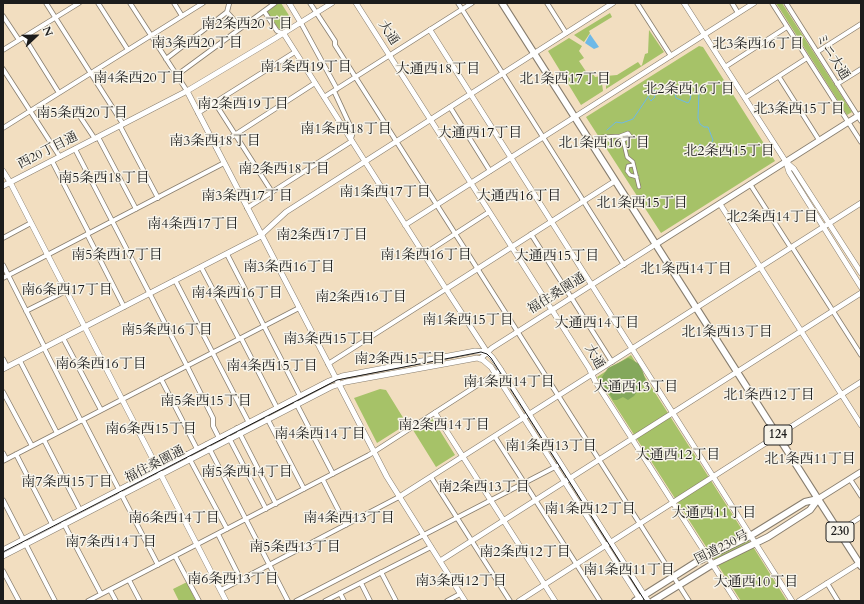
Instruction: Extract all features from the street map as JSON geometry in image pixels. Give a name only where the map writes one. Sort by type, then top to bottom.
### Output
[{"type":"main road","name":"124","points":[[502,3],[818,499]]},
{"type":"main road","name":"福住桑園通","points":[[656,244],[859,115]]},
{"type":"main road","points":[[818,499],[861,472]]},
{"type":"main road","name":"230","points":[[818,499],[860,563]]},
{"type":"main road","name":"国道230号","points":[[641,599],[674,576],[708,556],[750,536],[805,502],[818,499]]},
{"type":"main road","name":"国道230号","points":[[653,601],[713,564],[768,538],[810,510],[818,499]]},
{"type":"street","points":[[46,3],[122,125],[158,198]]},
{"type":"street","points":[[3,50],[79,3]]},
{"type":"street","points":[[98,3],[128,50]]},
{"type":"street","points":[[130,3],[187,91],[387,477],[465,601]]},
{"type":"street","points":[[174,3],[182,16]]},
{"type":"street","points":[[3,128],[203,3]]},
{"type":"street","points":[[177,75],[274,3]]},
{"type":"street","points":[[247,208],[351,140],[353,132],[335,90],[301,23],[288,3]]},
{"type":"street","points":[[310,3],[335,41],[335,45],[689,601]]},
{"type":"street","name":"西20丁目通","points":[[3,186],[187,91],[284,34],[332,3]]},
{"type":"street","name":"大通","points":[[356,3],[736,601]]},
{"type":"street","points":[[458,3],[624,264]]},
{"type":"street","points":[[324,97],[472,3]]},
{"type":"street","points":[[547,3],[566,33]]},
{"type":"street","points":[[3,359],[5,368],[261,235],[284,214],[613,3]]},
{"type":"street","points":[[637,3],[670,56]]},
{"type":"street","points":[[684,3],[786,162],[794,169],[861,274]]},
{"type":"street","points":[[732,3],[738,13]]},
{"type":"street","points":[[405,225],[754,3]]},
{"type":"street","name":"ミニ大通","points":[[772,3],[861,142]]},
{"type":"street","name":"ミニ大通","points":[[786,3],[837,84],[859,115],[861,121]]},
{"type":"street","points":[[166,59],[227,12],[229,4]]},
{"type":"street","points":[[264,11],[277,31],[284,34],[446,289],[487,352],[501,370],[560,464],[567,480],[641,599]]},
{"type":"street","points":[[227,12],[241,28]]},
{"type":"street","points":[[3,16],[19,40]]},
{"type":"street","points":[[817,52],[861,24]]},
{"type":"street","points":[[725,66],[788,27]]},
{"type":"street","points":[[430,30],[792,601]]},
{"type":"street","points":[[24,37],[59,93]]},
{"type":"street","points":[[198,114],[295,52]]},
{"type":"street","points":[[745,98],[807,58]]},
{"type":"street","points":[[3,69],[60,157]]},
{"type":"street","points":[[837,84],[861,69]]},
{"type":"street","points":[[779,77],[819,140]]},
{"type":"street","points":[[216,147],[315,83]]},
{"type":"street","points":[[215,103],[272,192]]},
{"type":"street","points":[[450,107],[490,171]]},
{"type":"street","points":[[79,115],[97,138],[136,209]]},
{"type":"street","points":[[595,141],[602,137],[620,136],[628,133],[631,137],[623,140]]},
{"type":"street","points":[[620,136],[623,140],[627,157],[633,162],[639,187]]},
{"type":"street","points":[[75,149],[213,418],[213,426],[219,438]]},
{"type":"street","points":[[52,161],[124,307]]},
{"type":"street","points":[[786,162],[788,172],[861,287]]},
{"type":"street","points":[[3,278],[224,163]]},
{"type":"street","points":[[633,165],[628,166],[627,171],[630,175],[636,177]]},
{"type":"street","points":[[3,171],[226,601]]},
{"type":"street","points":[[328,364],[615,181]]},
{"type":"street","points":[[750,184],[861,355]]},
{"type":"street","points":[[221,590],[399,497],[861,203]]},
{"type":"street","points":[[720,204],[861,425]]},
{"type":"street","points":[[424,254],[489,212]]},
{"type":"street","points":[[3,238],[31,223]]},
{"type":"street","points":[[531,234],[612,362]]},
{"type":"street","name":"福住桑園通","points":[[239,431],[249,423],[266,417],[277,408],[332,386],[480,359],[487,352],[656,244]]},
{"type":"street","points":[[227,254],[300,396]]},
{"type":"street","points":[[3,265],[158,565]]},
{"type":"street","points":[[201,267],[277,408]]},
{"type":"street","points":[[175,280],[249,423]]},
{"type":"street","points":[[26,312],[66,291]]},
{"type":"street","points":[[440,561],[861,293]]},
{"type":"street","points":[[3,453],[5,460],[299,308]]},
{"type":"street","points":[[63,338],[101,410]]},
{"type":"street","name":"福住桑園通","points":[[3,556],[52,524],[62,522],[80,510],[161,474],[209,446],[296,401],[300,396],[336,378],[475,351],[487,352]]},
{"type":"street","points":[[486,362],[487,352]]},
{"type":"street","points":[[480,359],[486,362],[496,374],[555,467],[567,480]]},
{"type":"street","points":[[20,361],[57,433]]},
{"type":"street","points":[[90,601],[374,453],[501,370]]},
{"type":"street","points":[[161,379],[197,449]]},
{"type":"street","points":[[519,601],[861,382]]},
{"type":"street","points":[[3,392],[32,446]]},
{"type":"street","points":[[296,401],[333,474]]},
{"type":"street","points":[[435,413],[555,601]]},
{"type":"street","points":[[266,417],[304,490]]},
{"type":"street","points":[[239,431],[276,504]]},
{"type":"street","points":[[228,436],[266,509]]},
{"type":"street","name":"福住桑園通","points":[[3,550],[25,542],[121,492],[158,469],[189,457],[197,449],[209,446],[219,438],[228,436]]},
{"type":"street","points":[[495,437],[600,601]]},
{"type":"street","points":[[44,440],[80,510]]},
{"type":"street","points":[[209,446],[288,601]]},
{"type":"street","points":[[16,454],[52,524]]},
{"type":"street","points":[[189,457],[227,529]]},
{"type":"street","points":[[296,601],[560,464]]},
{"type":"street","points":[[431,477],[510,601]]},
{"type":"street","points":[[850,479],[861,496]]},
{"type":"street","points":[[323,480],[346,525]]},
{"type":"street","points":[[3,500],[55,601]]},
{"type":"street","points":[[839,531],[861,517]]},
{"type":"street","points":[[62,522],[101,594]]},
{"type":"street","points":[[218,534],[241,580]]},
{"type":"street","points":[[325,601],[431,547]]},
{"type":"street","points":[[175,556],[199,601]]},
{"type":"street","points":[[799,601],[860,563]]},
{"type":"street","points":[[3,571],[19,601]]},
{"type":"street","points":[[381,572],[396,601]]},
{"type":"street","points":[[129,580],[140,601]]},
{"type":"street","points":[[361,583],[370,601]]},
{"type":"street","points":[[827,583],[838,601]]},
{"type":"street","points":[[110,590],[116,601]]},
{"type":"street","points":[[340,593],[344,601]]},
{"type":"street","points":[[447,601],[460,594]]},
{"type":"green space","points":[[281,3],[290,17],[289,23],[279,29],[267,12]]},
{"type":"green space","points":[[776,3],[782,3],[852,112],[847,115]]},
{"type":"green space","points":[[610,13],[612,17],[589,31],[590,33],[584,42],[574,35]]},
{"type":"green space","points":[[649,30],[664,52],[606,89],[606,76],[617,75],[638,62],[641,66],[642,65],[645,54],[648,53]]},
{"type":"green space","points":[[569,38],[582,46],[579,51],[584,58],[579,61],[587,73],[591,71],[595,77],[601,76],[603,91],[581,105],[548,51]]},
{"type":"green space","points":[[699,46],[703,47],[775,161],[661,233],[586,117]]},
{"type":"green space","points":[[631,355],[787,601],[741,601],[597,377]]},
{"type":"green space","points":[[628,358],[639,364],[646,382],[634,396],[628,400],[623,397],[613,400],[604,385],[602,377],[608,368]]},
{"type":"green space","points":[[380,389],[386,390],[407,424],[377,443],[354,398]]},
{"type":"green space","points":[[432,418],[455,455],[436,467],[413,430]]},
{"type":"green space","points":[[187,582],[196,601],[179,601],[173,589]]},
{"type":"water","points":[[590,34],[599,47],[594,49],[585,43]]},
{"type":"waterway","points":[[607,130],[616,122],[622,123],[633,119],[652,91],[674,89],[676,98],[688,103],[691,94],[699,92],[698,118],[700,124],[704,127],[708,127],[713,140],[710,145],[704,149],[700,144],[697,147],[698,150],[704,149]]},
{"type":"waterway","points":[[649,98],[651,101],[655,97],[653,92]]},
{"type":"tram line","points":[[3,552],[337,380],[481,352],[487,354],[491,358],[645,601]]},
{"type":"district","name":"南2条西20丁目","points":[[247,25]]},
{"type":"district","name":"南3条西20丁目","points":[[197,44]]},
{"type":"district","name":"北3条西16丁目","points":[[758,45]]},
{"type":"district","name":"南1条西19丁目","points":[[306,68]]},
{"type":"district","name":"大通西18丁目","points":[[438,70]]},
{"type":"district","name":"南4条西20丁目","points":[[139,79]]},
{"type":"district","name":"北1条西17丁目","points":[[565,80]]},
{"type":"district","name":"北2条西16丁目","points":[[689,90]]},
{"type":"district","name":"南2条西19丁目","points":[[243,105]]},
{"type":"district","name":"北3条西15丁目","points":[[799,110]]},
{"type":"district","name":"南5条西20丁目","points":[[82,114]]},
{"type":"district","name":"南1条西18丁目","points":[[346,130]]},
{"type":"district","name":"大通西17丁目","points":[[480,134]]},
{"type":"district","name":"南3条西18丁目","points":[[215,142]]},
{"type":"district","name":"北1条西16丁目","points":[[604,144]]},
{"type":"district","name":"北2条西15丁目","points":[[729,152]]},
{"type":"district","name":"南2条西18丁目","points":[[284,170]]},
{"type":"district","name":"南5条西18丁目","points":[[104,179]]},
{"type":"district","name":"南1条西17丁目","points":[[385,193]]},
{"type":"district","name":"南3条西17丁目","points":[[247,197]]},
{"type":"district","name":"大通西16丁目","points":[[519,197]]},
{"type":"district","name":"北1条西15丁目","points":[[642,204]]},
{"type":"district","name":"北2条西14丁目","points":[[772,218]]},
{"type":"district","name":"南4条西17丁目","points":[[193,225]]},
{"type":"district","name":"南2条西17丁目","points":[[322,236]]},
{"type":"district","name":"南5条西17丁目","points":[[117,256]]},
{"type":"district","name":"南1条西16丁目","points":[[426,256]]},
{"type":"district","name":"大通西15丁目","points":[[557,257]]},
{"type":"district","name":"南3条西16丁目","points":[[289,268]]},
{"type":"district","name":"北1条西14丁目","points":[[686,270]]},
{"type":"district","name":"南6条西17丁目","points":[[67,291]]},
{"type":"district","name":"南4条西16丁目","points":[[237,294]]},
{"type":"district","name":"南2条西16丁目","points":[[361,298]]},
{"type":"district","name":"南1条西15丁目","points":[[468,321]]},
{"type":"district","name":"大通西14丁目","points":[[597,324]]},
{"type":"district","name":"南5条西16丁目","points":[[167,331]]},
{"type":"district","name":"北1条西13丁目","points":[[727,333]]},
{"type":"district","name":"南3条西15丁目","points":[[329,340]]},
{"type":"district","name":"南2条西15丁目","points":[[400,360]]},
{"type":"district","name":"南6条西16丁目","points":[[101,365]]},
{"type":"district","name":"南4条西15丁目","points":[[272,367]]},
{"type":"district","name":"南1条西14丁目","points":[[509,383]]},
{"type":"district","name":"大通西13丁目","points":[[636,388]]},
{"type":"district","name":"北1条西12丁目","points":[[769,396]]},
{"type":"district","name":"南5条西15丁目","points":[[206,402]]},
{"type":"district","name":"南2条西14丁目","points":[[444,426]]},
{"type":"district","name":"南6条西15丁目","points":[[151,430]]},
{"type":"district","name":"南4条西14丁目","points":[[320,435]]},
{"type":"district","name":"南1条西13丁目","points":[[551,447]]},
{"type":"district","name":"大通西12丁目","points":[[678,456]]},
{"type":"district","name":"北1条西11丁目","points":[[810,460]]},
{"type":"district","name":"南5条西14丁目","points":[[247,473]]},
{"type":"district","name":"南7条西15丁目","points":[[67,483]]},
{"type":"district","name":"南2条西13丁目","points":[[484,488]]},
{"type":"district","name":"南1条西12丁目","points":[[590,510]]},
{"type":"district","name":"大通西11丁目","points":[[714,514]]},
{"type":"district","name":"南6条西14丁目","points":[[174,519]]},
{"type":"district","name":"南4条西13丁目","points":[[349,519]]},
{"type":"district","name":"南7条西14丁目","points":[[111,543]]},
{"type":"district","name":"南5条西13丁目","points":[[295,548]]},
{"type":"district","name":"南2条西12丁目","points":[[525,553]]},
{"type":"district","name":"南1条西11丁目","points":[[629,571]]},
{"type":"district","name":"南6条西13丁目","points":[[233,580]]},
{"type":"district","name":"南3条西12丁目","points":[[461,582]]},
{"type":"district","name":"大通西10丁目","points":[[756,583]]}]
